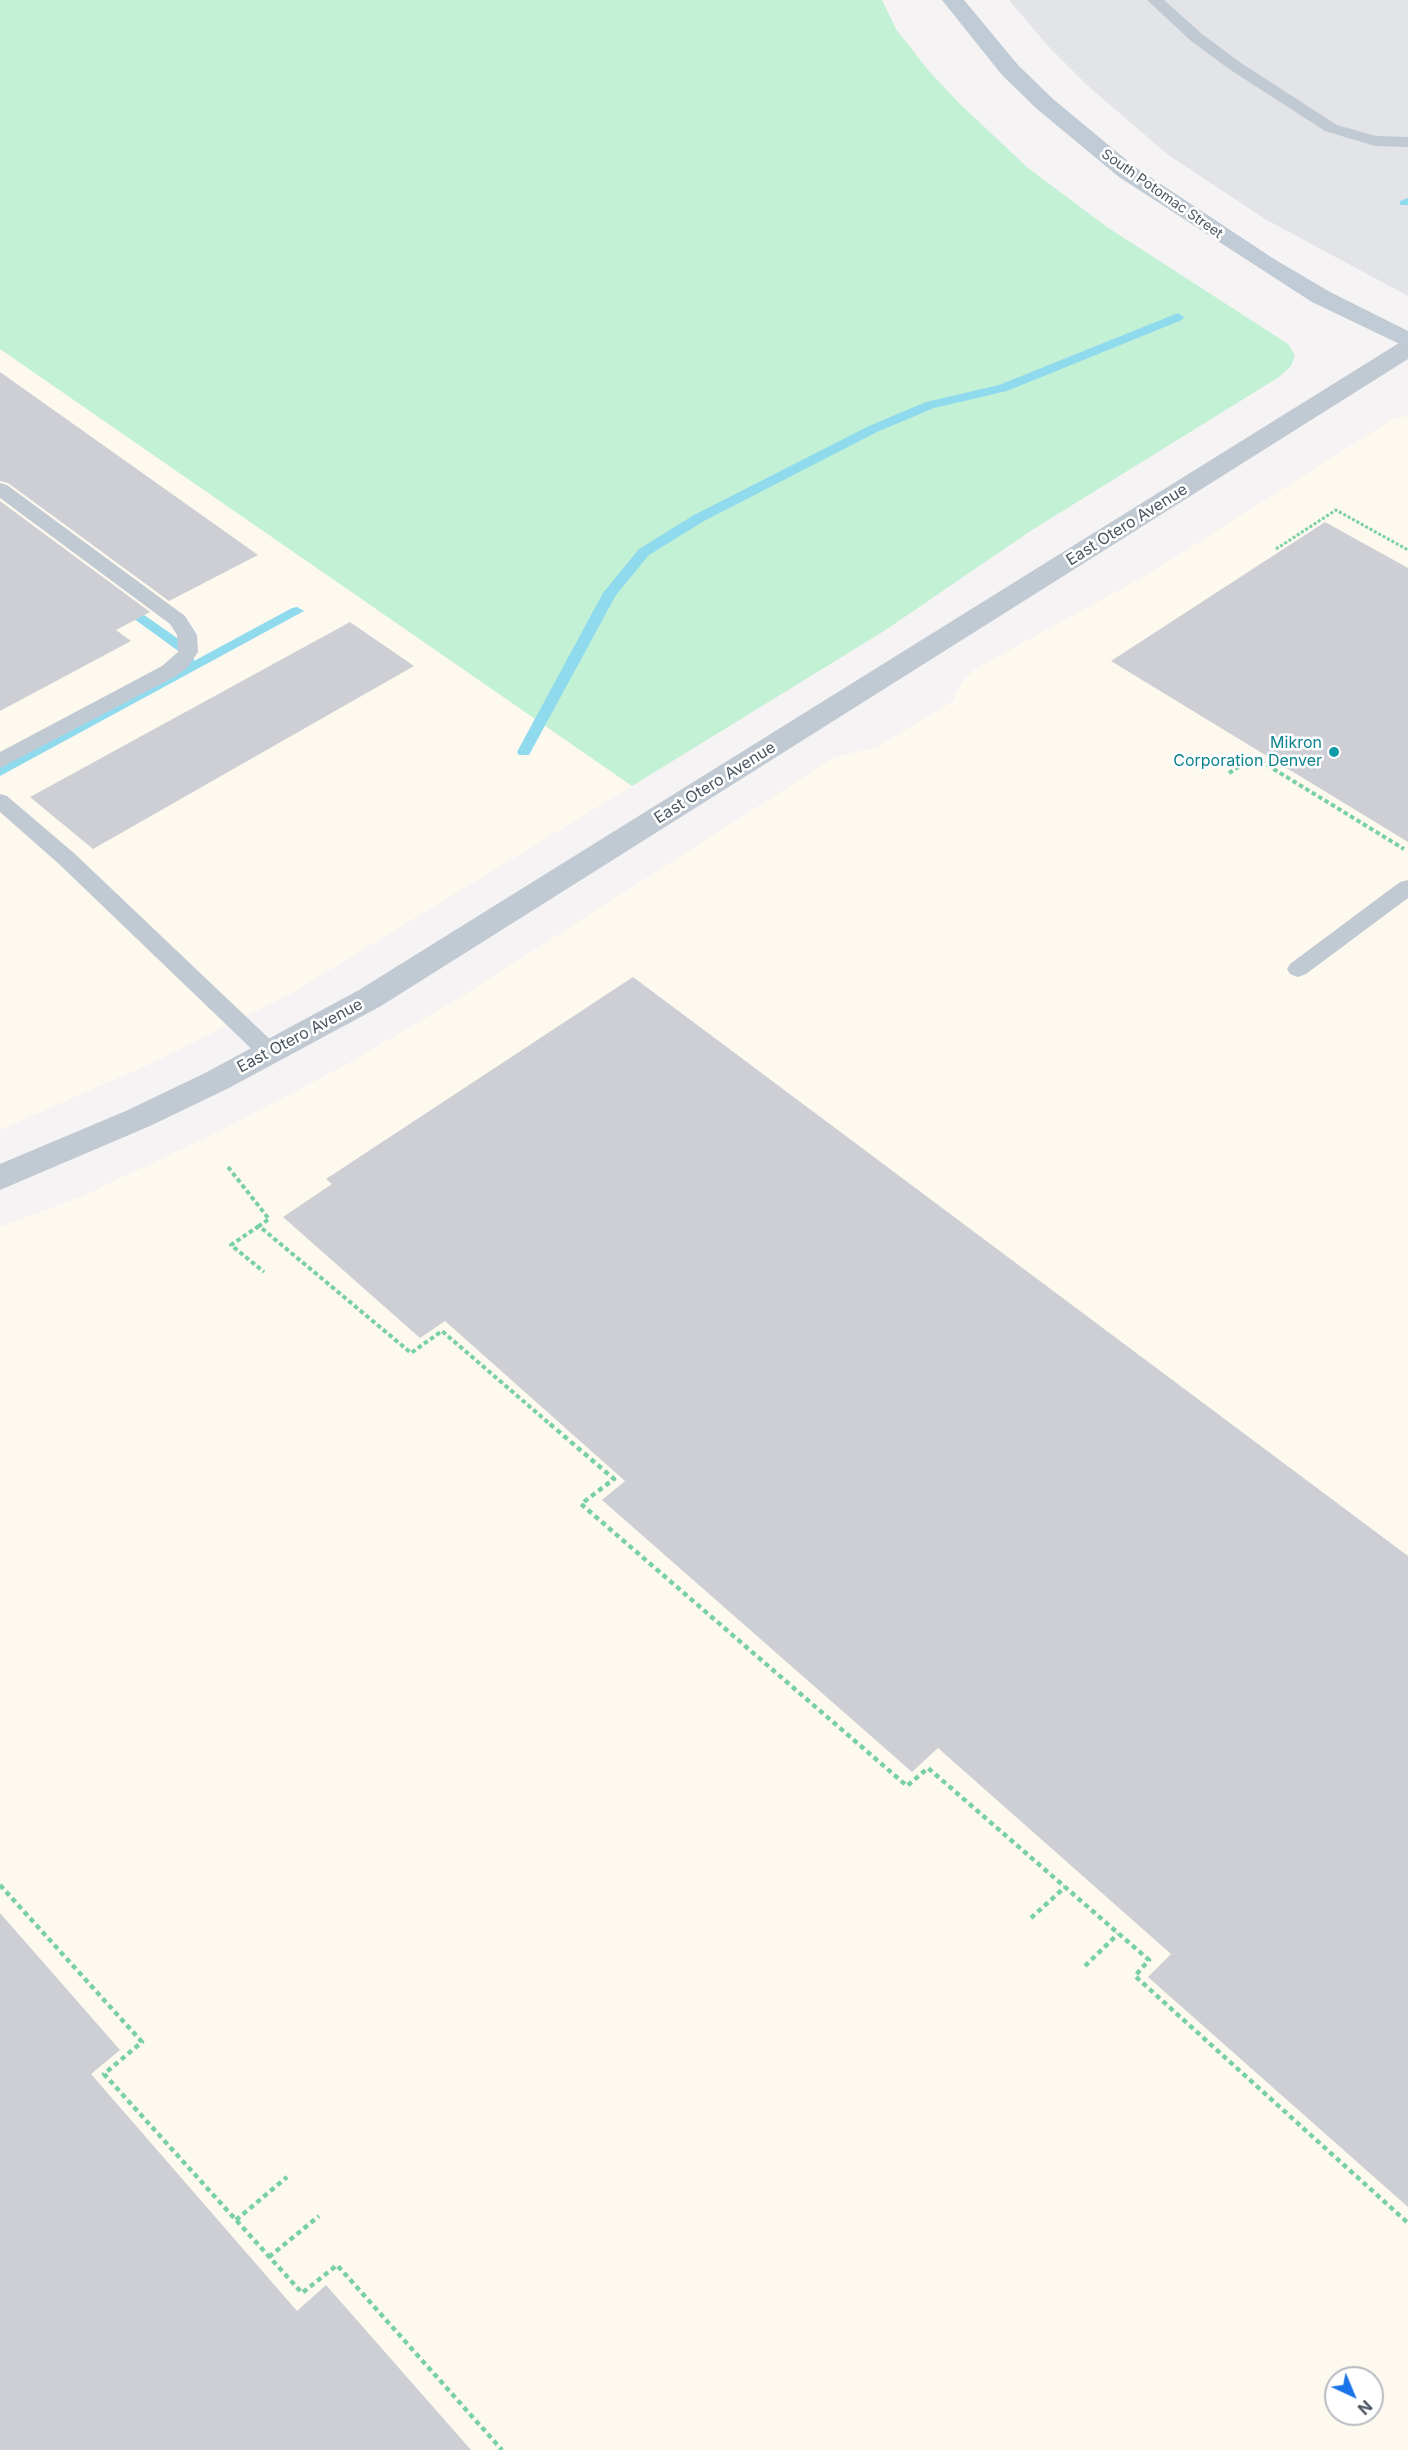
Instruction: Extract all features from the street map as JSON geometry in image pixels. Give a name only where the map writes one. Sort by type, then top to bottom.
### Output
[{"type":"main road","name":"South Potomac Street","points":[[953,0],[1010,70],[1053,112],[1127,172],[1266,264],[1321,297],[1408,341]]},
{"type":"street","name":"East Otero Avenue","points":[[0,1178],[139,1118],[270,1053],[370,998],[1408,348]]},
{"type":"lane","points":[[1155,0],[1196,37],[1234,66],[1331,128],[1375,141],[1408,142]]},
{"type":"lane","points":[[0,489],[178,620],[187,635],[188,652],[181,663],[169,671],[0,761]]},
{"type":"lane","points":[[0,801],[67,860],[270,1053]]},
{"type":"lane","points":[[1298,969],[1408,887]]},
{"type":"path","points":[[1276,549],[1336,510],[1408,550]]},
{"type":"path","points":[[1229,774],[1254,757],[1408,852]]},
{"type":"path","points":[[228,1167],[269,1219],[231,1245],[264,1272]]},
{"type":"path","points":[[259,1226],[411,1353],[442,1331],[614,1479],[581,1504],[908,1786],[927,1768],[1149,1960],[1135,1976],[1408,2223]]},
{"type":"path","points":[[0,1885],[142,2042],[104,2074],[302,2293],[337,2265],[502,2450]]},
{"type":"path","points":[[1031,1918],[1065,1887]]},
{"type":"path","points":[[1085,1966],[1118,1934]]},
{"type":"path","points":[[236,2220],[287,2177]]},
{"type":"path","points":[[269,2258],[319,2216]]},
{"type":"shaded area","points":[[1009,0],[1408,0],[1408,296],[1265,219],[1167,154],[1087,85],[1048,46]]},
{"type":"shaded area","points":[[0,349],[632,786],[290,994],[152,1063],[0,1130]]},
{"type":"shaded area","points":[[1408,416],[1408,2450],[0,2450],[0,1227],[85,1195],[213,1134],[344,1066],[464,995],[835,757],[877,747],[955,700],[955,695],[964,680],[975,669],[1150,573],[1393,419]]},
{"type":"green space","points":[[0,0],[882,0],[896,29],[928,70],[960,104],[1028,168],[1107,227],[1288,344],[1295,355],[1291,366],[1279,377],[1032,530],[884,631],[632,786],[0,349]]},
{"type":"building","points":[[0,372],[258,555],[169,601],[8,483],[0,481]]},
{"type":"building","points":[[0,501],[150,612],[116,630],[131,641],[0,711]]},
{"type":"building","name":"Mikron Corporation Denver","points":[[1325,522],[1408,568],[1408,842],[1111,661]]},
{"type":"building","points":[[350,622],[414,666],[93,849],[30,797]]},
{"type":"building","points":[[633,977],[1408,1556],[1408,2207],[1148,1977],[1171,1954],[938,1748],[912,1772],[602,1500],[625,1481],[445,1321],[420,1338],[283,1217],[332,1184],[326,1179]]},
{"type":"building","points":[[0,1913],[120,2050],[91,2074],[297,2311],[326,2285],[471,2450],[0,2450]]},
{"type":"waterway","points":[[1404,203],[1408,201]]},
{"type":"waterway","points":[[524,752],[610,593],[644,552],[699,518],[873,429],[930,405],[1003,388],[1178,317]]},
{"type":"waterway","points":[[124,605],[188,652],[187,661]]},
{"type":"waterway","points":[[0,771],[297,611]]},
{"type":"place","name":"Mikron Corporation Denver","points":[[1334,752]]}]
